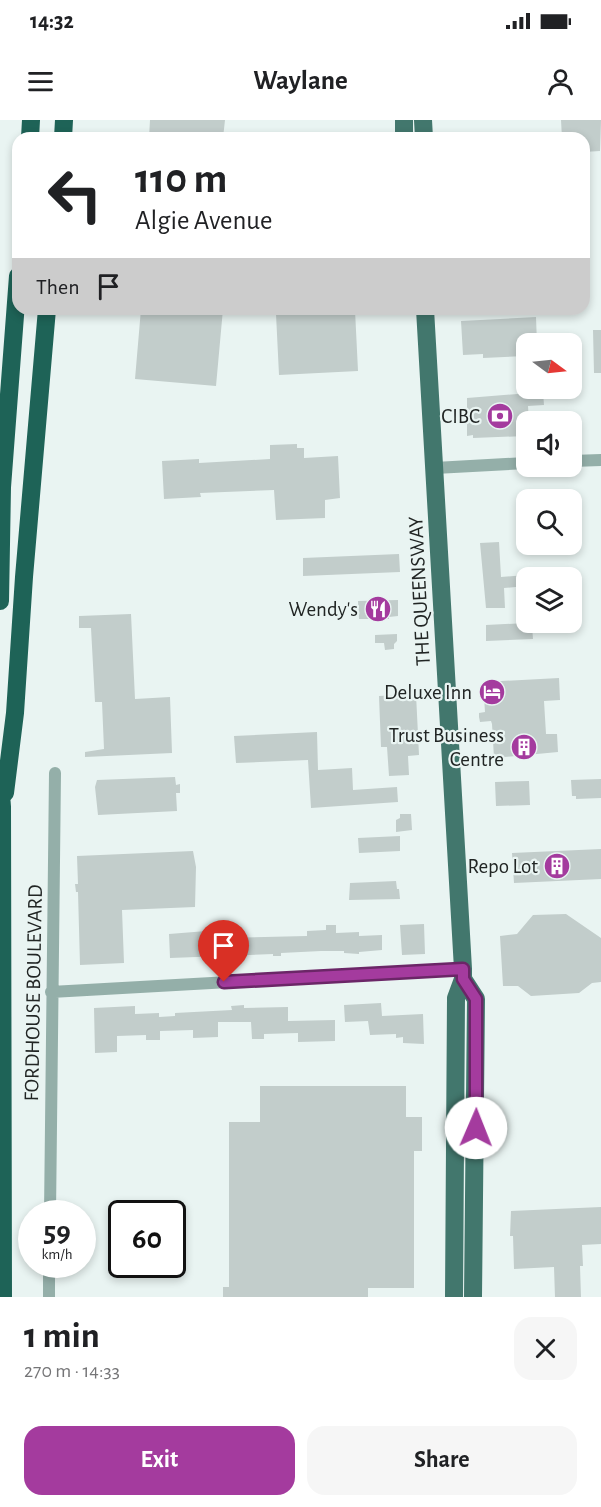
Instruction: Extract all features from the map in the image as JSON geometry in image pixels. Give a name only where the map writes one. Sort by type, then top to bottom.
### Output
[{"type":"highway","points":[[0,601],[2,487],[15,315]]},
{"type":"highway","points":[[2,807],[15,713],[24,577],[47,315]]},
{"type":"highway","points":[[0,781],[2,807],[3,1297]]},
{"type":"main road","name":"THE QUEENSWAY","points":[[425,315],[463,974],[456,998],[454,1297]]},
{"type":"main road","name":"THE QUEENSWAY","points":[[463,974],[476,999],[473,1297]]},
{"type":"street","points":[[582,461],[601,460]]},
{"type":"street","points":[[435,468],[516,464]]},
{"type":"street","name":"FORDHOUSE BOULEVARD","points":[[50,1200],[55,773]]},
{"type":"street","points":[[51,992],[463,974]]},
{"type":"street","points":[[49,1278],[49,1297]]},
{"type":"building","points":[[150,120],[225,120],[224,132],[149,132]]},
{"type":"building","points":[[561,120],[601,120],[600,151],[590,152],[590,132],[562,132]]},
{"type":"building","points":[[140,315],[222,315],[216,386],[135,379]]},
{"type":"building","points":[[276,315],[355,315],[358,371],[279,375]]},
{"type":"building","points":[[536,317],[537,333],[516,333],[516,356],[483,358],[483,354],[463,355],[461,321]]},
{"type":"building","points":[[593,330],[601,330],[601,373],[594,373]]},
{"type":"building","name":"CIBC","points":[[516,394],[516,399],[544,399],[544,405],[528,406],[528,411],[516,411],[516,436],[473,438],[473,435],[467,436],[467,398]]},
{"type":"building","points":[[297,444],[297,448],[304,448],[304,458],[338,456],[340,498],[325,500],[325,518],[276,520],[274,490],[200,493],[201,497],[164,499],[162,461],[199,459],[199,463],[270,459],[270,445]]},
{"type":"building","points":[[499,542],[501,577],[516,576],[516,587],[504,588],[505,608],[486,608],[480,543]]},
{"type":"building","points":[[399,554],[400,572],[303,576],[303,558]]},
{"type":"building","name":"Wendy's","points":[[398,600],[398,616],[389,617],[389,619],[359,619],[358,601]]},
{"type":"building","points":[[131,614],[135,699],[170,697],[172,753],[85,757],[85,752],[104,749],[102,702],[95,702],[91,628],[79,628],[79,616]]},
{"type":"building","points":[[516,624],[516,633],[533,633],[533,639],[486,641],[486,625]]},
{"type":"building","points":[[397,634],[394,649],[385,650],[384,643],[375,643],[375,635]]},
{"type":"building","points":[[559,678],[560,700],[544,701],[546,734],[557,734],[558,752],[494,758],[491,721],[480,722],[479,717],[479,713],[485,712],[483,682]]},
{"type":"building","points":[[416,694],[419,755],[408,756],[409,775],[389,776],[387,747],[381,747],[379,696]]},
{"type":"building","points":[[317,732],[318,770],[352,768],[353,790],[397,787],[398,802],[311,808],[308,760],[236,763],[234,736]]},
{"type":"building","points":[[175,777],[176,785],[180,784],[180,793],[176,793],[177,811],[98,815],[95,787],[97,780]]},
{"type":"building","points":[[601,779],[601,798],[576,799],[576,796],[572,796],[571,780]]},
{"type":"building","points":[[529,781],[530,805],[496,806],[495,782]]},
{"type":"building","points":[[400,814],[411,814],[412,830],[396,832],[396,820],[400,818]]},
{"type":"building","points":[[400,836],[400,851],[359,853],[358,838]]},
{"type":"building","name":"Repo Lot","points":[[601,849],[601,879],[514,883],[512,853]]},
{"type":"building","points":[[193,851],[196,867],[195,907],[122,910],[124,963],[80,965],[78,892],[76,892],[75,884],[78,884],[77,856]]},
{"type":"building","points":[[396,881],[400,899],[349,900],[350,883]]},
{"type":"building","points":[[566,914],[601,938],[601,982],[592,983],[579,993],[531,996],[518,986],[503,986],[500,936],[517,934],[533,915]]},
{"type":"building","points":[[424,924],[425,954],[402,955],[400,925]]},
{"type":"building","points":[[326,925],[336,925],[336,933],[359,932],[359,936],[382,935],[382,950],[359,952],[359,954],[344,953],[344,951],[321,951],[281,953],[281,956],[273,956],[273,954],[170,958],[169,934],[219,930],[219,938],[307,936],[307,931],[326,930]]},
{"type":"building","points":[[381,1003],[382,1016],[423,1014],[424,1044],[403,1043],[403,1037],[396,1038],[396,1034],[370,1035],[368,1021],[345,1022],[344,1005]]},
{"type":"building","points":[[244,1005],[244,1008],[288,1007],[288,1021],[335,1020],[335,1041],[298,1042],[298,1033],[264,1034],[264,1039],[252,1039],[251,1022],[218,1022],[218,1037],[193,1038],[193,1030],[160,1031],[160,1040],[146,1040],[146,1035],[117,1036],[117,1052],[95,1053],[94,1008],[135,1006],[135,1014],[159,1013],[159,1017],[175,1016],[175,1013],[232,1010],[231,1006]]},
{"type":"building","points":[[260,1086],[406,1086],[406,1117],[422,1117],[422,1151],[414,1151],[414,1288],[368,1288],[368,1297],[223,1297],[223,1287],[229,1287],[229,1122],[260,1122]]},
{"type":"building","points":[[601,1207],[601,1244],[582,1245],[581,1297],[555,1297],[554,1267],[514,1269],[513,1236],[510,1236],[511,1211]]},
{"type":"place","name":"CIBC","points":[[500,416]]},
{"type":"place","name":"Wendy's","points":[[378,609]]},
{"type":"place","name":"Deluxe Inn","points":[[492,692]]},
{"type":"place","name":"Trust Business Centre","points":[[524,747]]},
{"type":"place","name":"Repo Lot","points":[[557,866]]},
{"type":"route","points":[[224,982],[463,969],[463,979],[476,999],[476,1128]]}]
